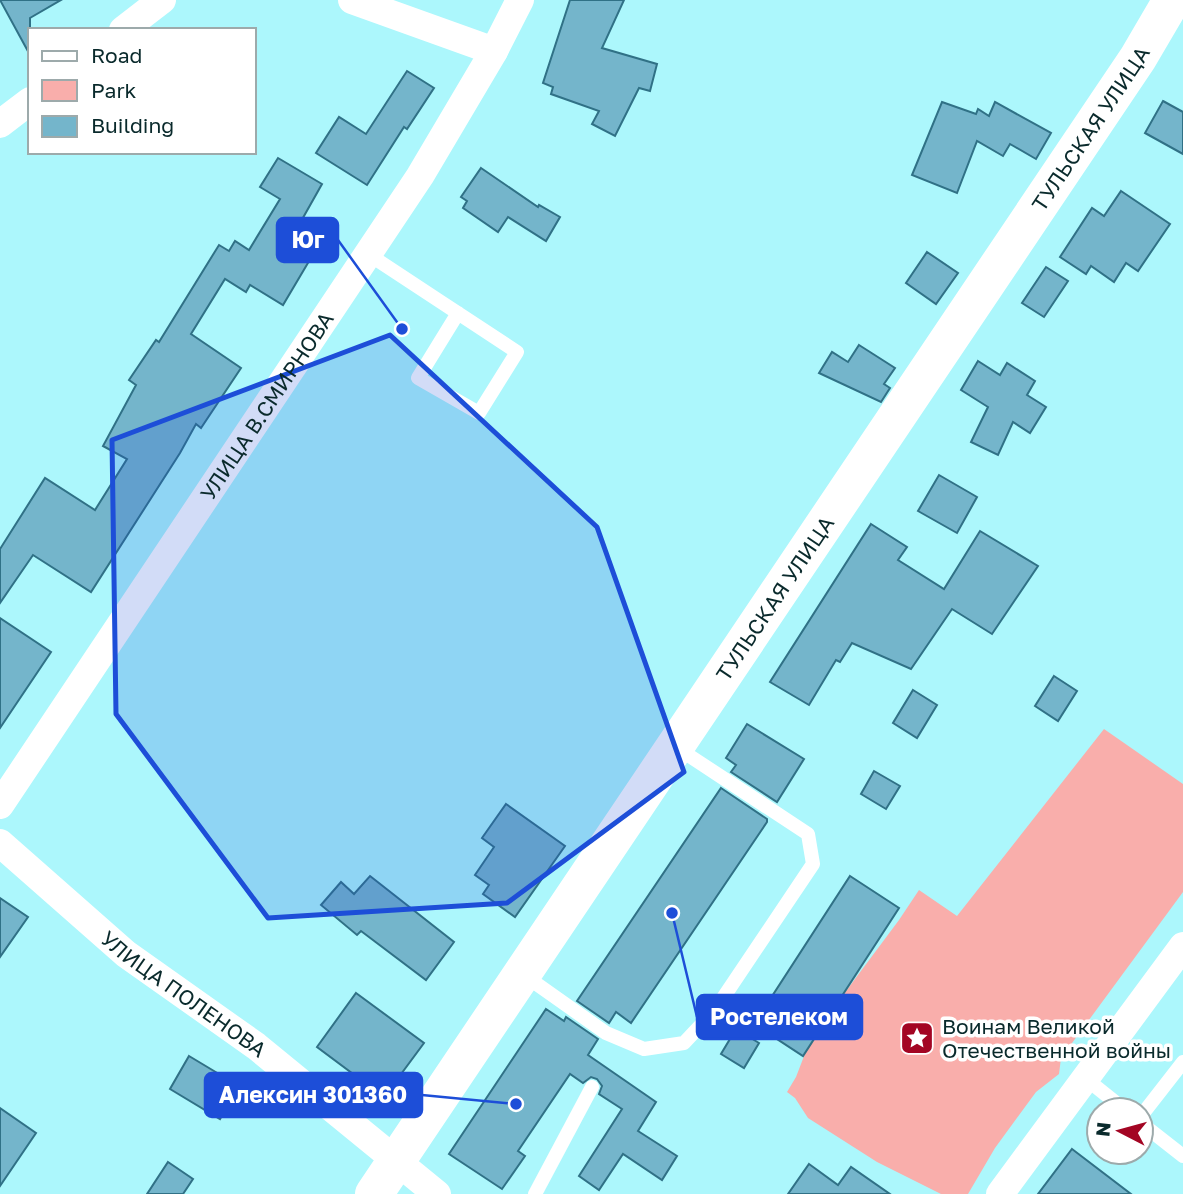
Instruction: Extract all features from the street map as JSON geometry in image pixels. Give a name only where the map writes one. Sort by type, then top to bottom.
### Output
[{"type":"main road","name":"ТУЛЬСКАЯ УЛИЦА","points":[[374,1194],[1138,58],[1172,0]]},
{"type":"street","points":[[126,28],[162,0]]},
{"type":"street","points":[[352,0],[494,51]]},
{"type":"street","name":"УЛИЦА В.СМИРНОВА","points":[[0,805],[420,176],[494,51],[520,0]]},
{"type":"street","points":[[0,124],[28,103]]},
{"type":"street","name":"УЛИЦА ПОЛЕНОВА","points":[[0,844],[126,954],[256,1046],[437,1194]]},
{"type":"street","points":[[1000,1194],[1183,946]]},
{"type":"lane","points":[[368,254],[458,313],[517,352],[479,413],[418,378],[458,313]]},
{"type":"lane","points":[[523,974],[606,1032],[644,1049],[684,1043],[715,1010],[813,864],[808,834],[675,746]]},
{"type":"lane","points":[[1155,1098],[1183,1062]]},
{"type":"lane","points":[[1085,1078],[1108,1096]]},
{"type":"lane","points":[[535,1194],[592,1087]]},
{"type":"lane","points":[[1155,1134],[1183,1156]]},
{"type":"highlighted area","points":[[390,335],[597,527],[684,772],[507,903],[268,918],[116,714],[112,440]]},
{"type":"green space","points":[[1104,729],[1183,784],[1183,892],[1061,1058],[1059,1074],[1036,1092],[995,1148],[968,1194],[941,1194],[877,1162],[808,1118],[795,1098],[787,1092],[796,1077],[811,1038],[919,890],[957,916]]},
{"type":"building","points":[[0,0],[61,0],[30,18],[28,51]]},
{"type":"building","points":[[570,0],[624,0],[602,48],[657,64],[650,91],[639,88],[615,136],[592,124],[599,111],[551,94],[553,87],[543,83]]},
{"type":"building","points":[[407,71],[434,88],[407,129],[404,127],[367,185],[316,153],[339,117],[366,134]]},
{"type":"building","points":[[1163,101],[1183,112],[1183,154],[1145,133]]},
{"type":"building","points":[[942,102],[976,114],[978,109],[989,116],[995,102],[1051,133],[1036,159],[1010,144],[1003,156],[977,141],[957,193],[912,175]]},
{"type":"building","points":[[278,158],[322,184],[295,232],[318,246],[283,305],[250,285],[246,292],[225,279],[191,334],[241,368],[201,428],[196,424],[91,592],[33,555],[0,603],[0,549],[45,478],[95,510],[127,459],[103,446],[136,385],[129,380],[156,340],[159,342],[219,245],[229,251],[235,241],[249,250],[280,199],[260,187]]},
{"type":"building","points":[[481,168],[538,207],[539,205],[560,217],[546,241],[508,217],[498,232],[463,208],[467,201],[461,197]]},
{"type":"building","points":[[1121,191],[1170,224],[1138,271],[1126,263],[1114,282],[1091,266],[1086,274],[1060,257],[1092,208],[1104,216]]},
{"type":"building","points":[[927,252],[958,273],[936,304],[906,283]]},
{"type":"building","points":[[1046,267],[1068,281],[1044,317],[1022,303]]},
{"type":"building","points":[[859,345],[895,368],[884,384],[890,388],[881,402],[819,373],[832,352],[848,362]]},
{"type":"building","points":[[978,361],[1000,375],[1007,363],[1035,381],[1027,395],[1046,407],[1030,433],[1013,422],[998,455],[971,442],[988,407],[961,390]]},
{"type":"building","points":[[939,475],[977,497],[957,533],[918,511]]},
{"type":"building","points":[[871,524],[907,547],[898,560],[944,589],[980,531],[1038,566],[992,634],[952,609],[911,669],[852,643],[840,662],[836,660],[809,705],[770,682]]},
{"type":"building","points":[[0,618],[51,652],[0,728]]},
{"type":"building","points":[[1054,676],[1077,691],[1058,721],[1035,706]]},
{"type":"building","points":[[913,690],[937,705],[917,738],[893,723]]},
{"type":"building","points":[[747,724],[804,759],[777,802],[731,772],[736,765],[726,758]]},
{"type":"building","points":[[874,771],[900,786],[886,809],[861,794]]},
{"type":"building","points":[[721,788],[767,819],[767,822],[631,1023],[616,1012],[609,1023],[577,1001]]},
{"type":"building","points":[[506,804],[565,846],[515,917],[483,894],[489,885],[475,875],[494,847],[482,838]]},
{"type":"building","points":[[370,876],[454,942],[426,980],[361,931],[357,935],[321,905],[341,882],[354,894]]},
{"type":"building","points":[[850,876],[899,908],[803,1056],[754,1024]]},
{"type":"building","points":[[0,898],[28,917],[0,957]]},
{"type":"building","points":[[356,993],[424,1043],[384,1097],[317,1047]]},
{"type":"building","points":[[546,1009],[564,1021],[566,1017],[598,1039],[588,1055],[656,1102],[638,1131],[677,1156],[662,1180],[623,1154],[599,1190],[579,1176],[622,1109],[599,1094],[602,1086],[597,1079],[591,1077],[583,1083],[570,1074],[518,1151],[525,1156],[502,1189],[449,1154]]},
{"type":"building","points":[[736,1029],[759,1043],[744,1068],[721,1054]]},
{"type":"building","points":[[189,1056],[239,1086],[220,1119],[170,1089]]},
{"type":"building","points":[[0,1108],[36,1133],[0,1186]]},
{"type":"building","points":[[1072,1149],[1085,1159],[1085,1166],[1094,1166],[1131,1194],[1038,1194]]},
{"type":"building","points":[[168,1162],[193,1179],[183,1194],[147,1194]]},
{"type":"building","points":[[809,1164],[838,1185],[851,1167],[890,1194],[788,1194]]},
{"type":"place","name":"Юг","points":[[402,329]]},
{"type":"place","name":"Ростелеком","points":[[672,913]]},
{"type":"place","name":"Воинам Великой Отечественной войны","points":[[917,1038]]},
{"type":"place","name":"Алексин 301360","points":[[516,1104]]}]
